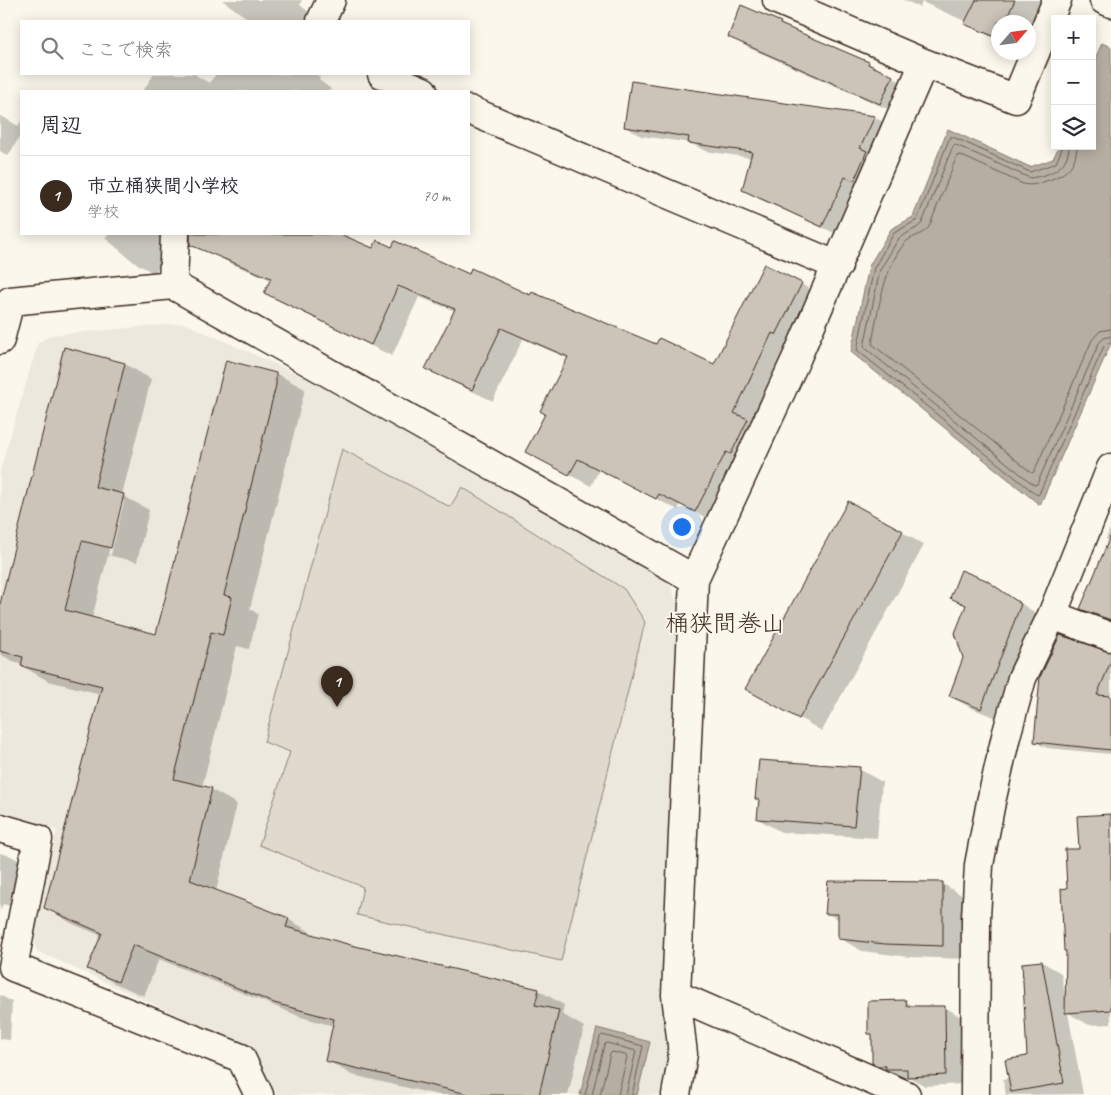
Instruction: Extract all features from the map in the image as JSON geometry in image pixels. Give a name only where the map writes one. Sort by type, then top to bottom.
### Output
[{"type":"street","points":[[321,20],[331,0]]},
{"type":"street","points":[[776,0],[924,63],[1016,99],[1057,0]]},
{"type":"street","points":[[1104,0],[1111,3]]},
{"type":"street","points":[[676,1095],[682,1054],[676,995],[694,578],[838,266],[924,63]]},
{"type":"street","points":[[384,75],[421,90]]},
{"type":"street","points":[[470,110],[838,266]]},
{"type":"street","points":[[173,285],[175,235]]},
{"type":"street","points":[[0,340],[10,301],[173,285],[694,578]]},
{"type":"street","points":[[975,1095],[978,866],[995,783],[1022,678],[1052,615],[1111,468]]},
{"type":"street","points":[[1052,615],[1111,637]]},
{"type":"street","points":[[0,828],[38,839],[13,967],[241,1058],[259,1095]]},
{"type":"street","points":[[676,995],[906,1095]]},
{"type":"shaded area","points":[[184,323],[313,381],[669,578],[676,602],[669,1032],[666,1095],[277,1095],[253,1050],[37,951],[30,931],[57,830],[0,812],[0,470],[38,343],[51,335]]},
{"type":"shaded area","points":[[342,449],[450,507],[462,487],[624,589],[645,622],[561,961],[357,915],[363,887],[259,845],[290,752],[264,742]]},
{"type":"water","points":[[1102,43],[1111,47],[1111,343],[1040,505],[851,352],[869,266],[891,229],[913,217],[948,129],[1030,167],[1053,159],[1057,150],[1096,150],[1096,57]]},
{"type":"water","points":[[597,1028],[650,1042],[637,1095],[580,1095]]},
{"type":"building","points":[[976,0],[1015,0],[1008,15],[991,15],[991,35],[964,24]]},
{"type":"building","points":[[741,5],[869,62],[868,64],[893,76],[880,104],[728,37]]},
{"type":"building","points":[[631,81],[875,116],[860,148],[867,151],[854,181],[845,177],[822,227],[742,190],[752,152],[688,143],[689,137],[624,127]]},
{"type":"building","points":[[190,235],[342,235],[373,248],[377,240],[392,247],[395,241],[469,274],[471,268],[530,295],[532,292],[656,344],[659,338],[714,364],[764,264],[802,283],[776,335],[772,333],[734,413],[748,419],[731,454],[726,452],[695,512],[659,494],[656,499],[578,459],[569,475],[525,452],[545,414],[540,411],[568,357],[501,328],[472,390],[425,369],[455,309],[398,286],[371,345],[264,293],[271,278],[190,245]]},
{"type":"building","points":[[64,347],[125,363],[95,487],[124,494],[111,548],[82,541],[65,610],[156,634],[226,360],[276,373],[276,385],[224,595],[232,597],[223,635],[211,632],[174,779],[212,788],[190,880],[289,918],[286,927],[351,945],[539,989],[535,1005],[559,1010],[539,1095],[472,1095],[325,1061],[334,1019],[274,1003],[133,945],[118,982],[87,969],[102,933],[44,908],[102,686],[21,666],[23,657],[0,651],[0,604]]},
{"type":"building","points":[[848,501],[903,531],[799,719],[745,689]]},
{"type":"building","points":[[1111,537],[1111,620],[1080,609]]},
{"type":"building","points":[[961,570],[986,580],[1021,604],[981,709],[949,696],[963,658],[955,633],[966,605],[950,598]]},
{"type":"building","points":[[1060,635],[1111,652],[1111,661],[1097,695],[1111,696],[1111,750],[1034,742],[1040,677]]},
{"type":"building","points":[[759,760],[860,767],[854,826],[757,819],[759,799],[755,799]]},
{"type":"building","points":[[1111,814],[1111,1010],[1065,1013],[1066,951],[1064,951],[1061,889],[1067,888],[1065,849],[1079,849],[1077,816]]},
{"type":"building","points":[[828,881],[943,882],[943,946],[885,944],[838,939],[838,914],[825,914]]},
{"type":"building","points":[[1042,961],[1064,1083],[1011,1092],[1005,1060],[1027,1056],[1022,963]]},
{"type":"building","points":[[906,1000],[907,1006],[945,1006],[946,1075],[907,1077],[907,1069],[886,1069],[885,1066],[878,1066],[872,1063],[872,1034],[868,1034],[868,1001]]},
{"type":"place","name":"市立桶狭間小学校","points":[[337,707]]},
{"type":"district","name":"桶狭間巻山","points":[[725,623]]}]
